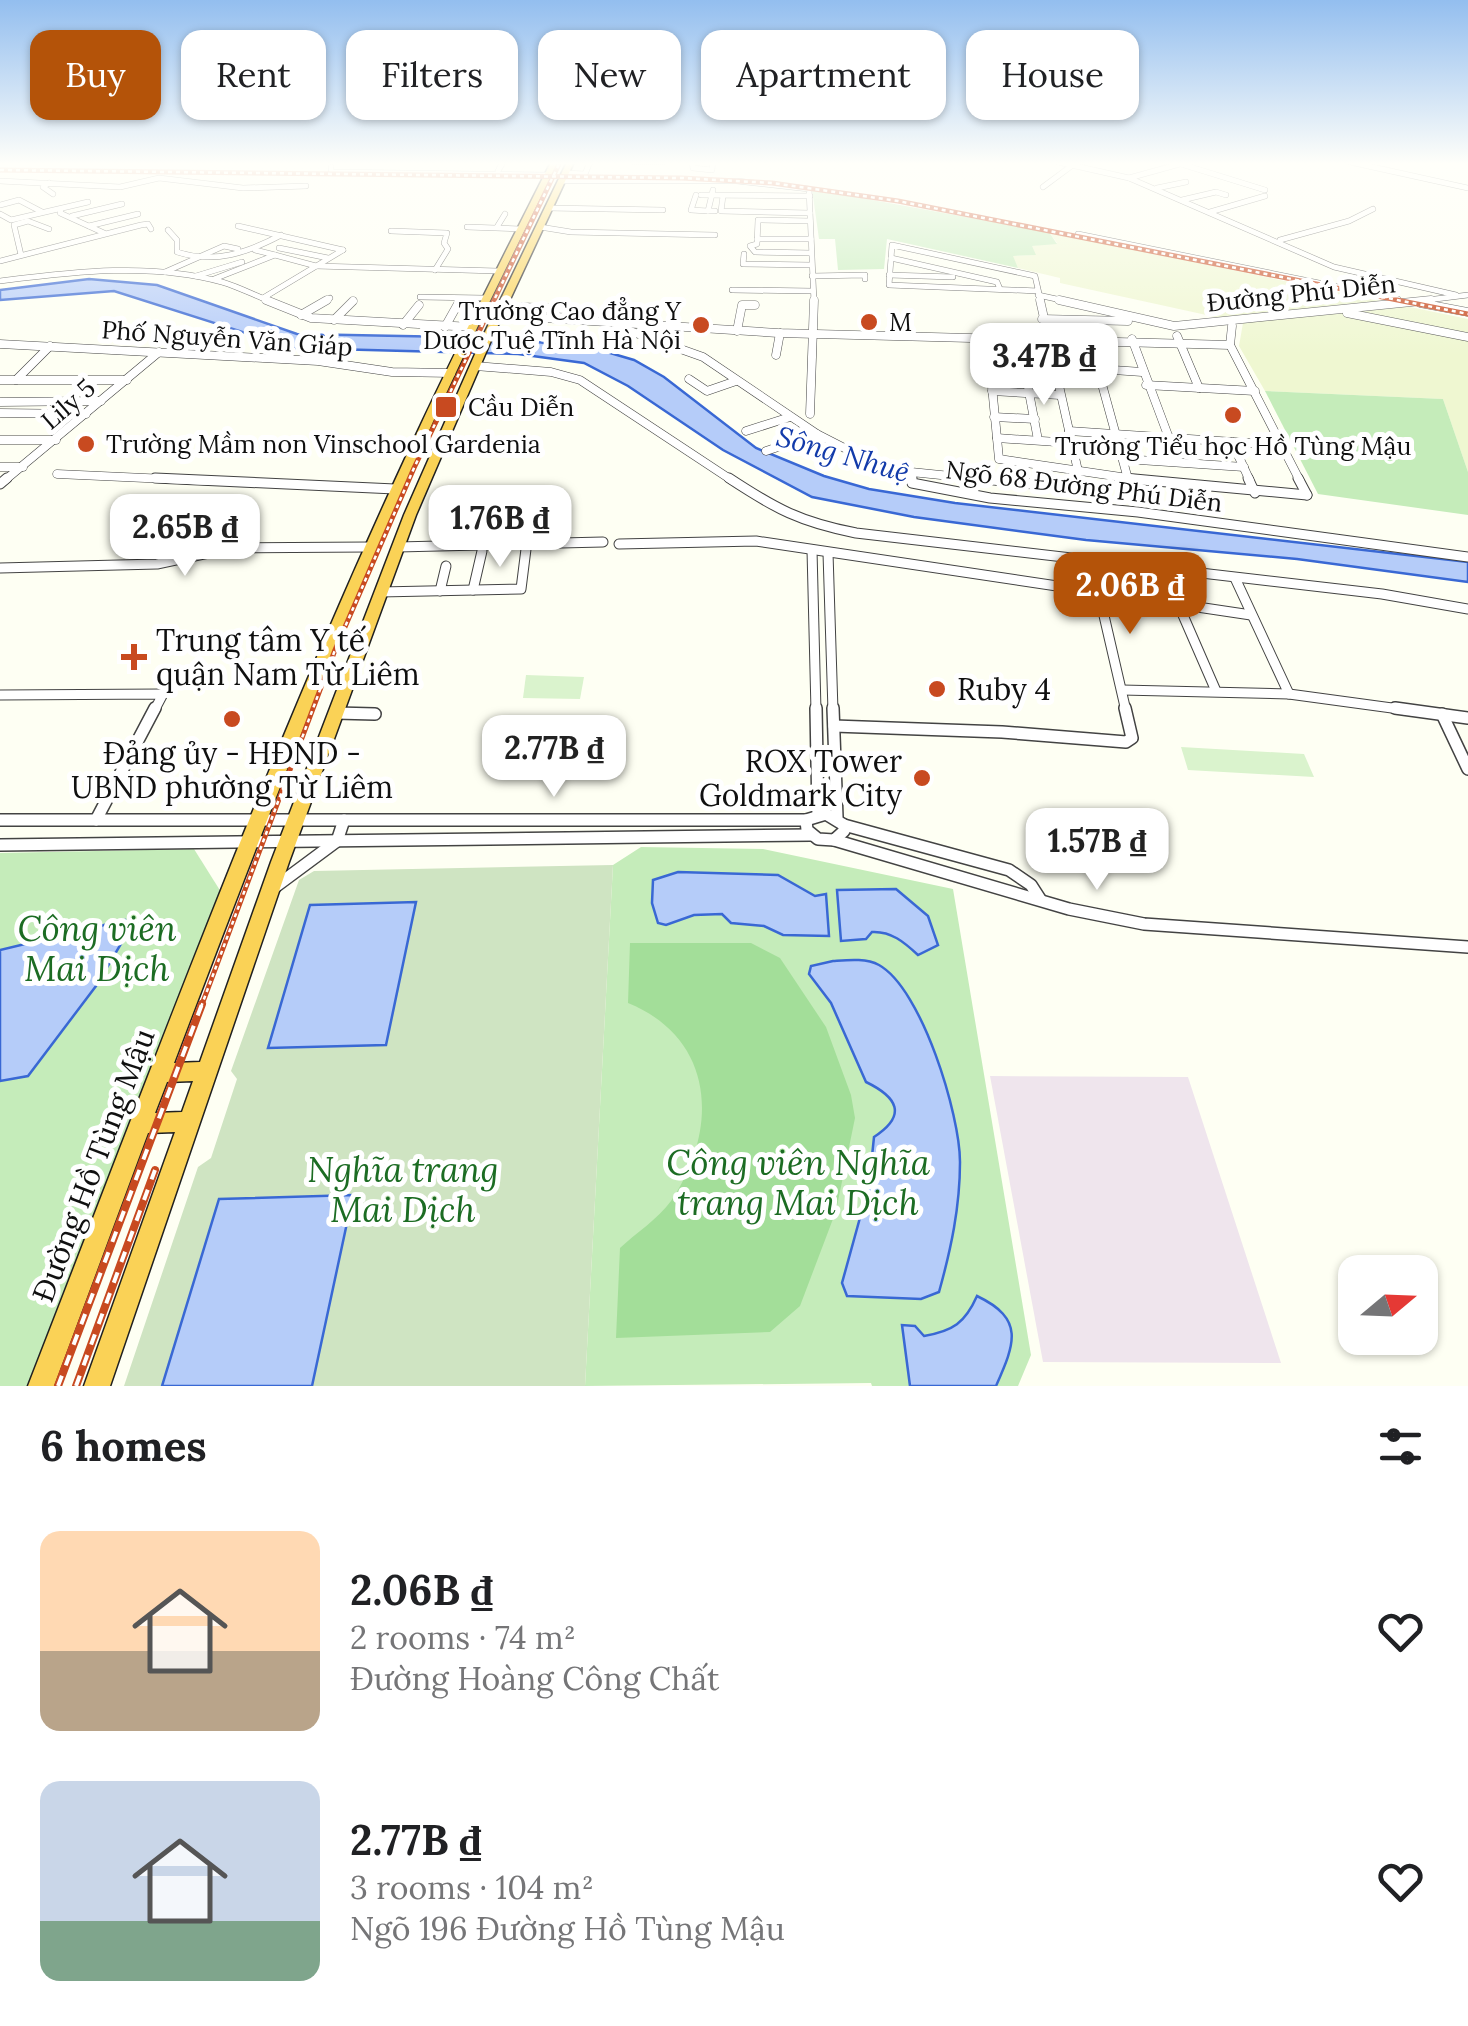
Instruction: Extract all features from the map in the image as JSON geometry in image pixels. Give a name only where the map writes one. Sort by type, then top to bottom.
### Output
[{"type":"highway","points":[[470,332],[521,227],[527,227]]},
{"type":"highway","points":[[97,1386],[270,890],[380,594],[429,470],[540,227]]},
{"type":"highway","name":"Đường Hồ Tùng Mậu","points":[[41,1386],[256,818],[395,489],[470,332]]},
{"type":"highway","points":[[404,470],[429,470]]},
{"type":"highway","points":[[370,548],[398,547]]},
{"type":"highway","points":[[349,596],[380,594]]},
{"type":"highway","points":[[160,1073],[206,1071]]},
{"type":"highway","points":[[141,1123],[188,1122]]},
{"type":"street","points":[[15,227],[17,252],[21,255]]},
{"type":"street","points":[[42,227],[52,231],[54,247]]},
{"type":"street","points":[[90,227],[102,232],[132,227]]},
{"type":"street","points":[[0,261],[121,227]]},
{"type":"street","points":[[241,227],[344,250],[263,298]]},
{"type":"street","points":[[487,227],[521,227]]},
{"type":"street","points":[[546,227],[606,233],[715,234]]},
{"type":"street","points":[[606,233],[608,227]]},
{"type":"street","points":[[658,234],[659,227]]},
{"type":"street","points":[[758,227],[757,244],[750,246],[751,251],[811,253]]},
{"type":"street","points":[[785,227],[786,239]]},
{"type":"street","points":[[810,227],[818,362]]},
{"type":"street","points":[[1245,227],[1334,267],[1464,296]]},
{"type":"street","points":[[1279,240],[1332,227]]},
{"type":"street","points":[[168,230],[177,240],[177,252],[206,262],[277,252],[329,258]]},
{"type":"street","points":[[391,231],[447,233],[444,243],[448,249],[435,270]]},
{"type":"street","points":[[1078,234],[1468,312]]},
{"type":"street","points":[[195,277],[257,253],[281,235]]},
{"type":"street","points":[[758,239],[810,239]]},
{"type":"street","points":[[1078,471],[1042,319],[1038,293],[1034,276],[892,245],[888,285],[1038,293],[1174,326]]},
{"type":"street","points":[[164,272],[224,246],[238,249]]},
{"type":"street","points":[[213,280],[277,252],[316,266],[498,271]]},
{"type":"street","points":[[744,254],[742,262],[746,264],[811,265]]},
{"type":"street","points":[[933,268],[946,257]]},
{"type":"street","points":[[891,258],[997,282],[1000,290]]},
{"type":"street","points":[[890,275],[981,278],[995,267]]},
{"type":"street","points":[[0,281],[74,271],[164,272],[213,280],[302,315],[470,332]]},
{"type":"street","points":[[812,276],[846,273],[865,275],[866,279]]},
{"type":"street","points":[[732,290],[813,291]]},
{"type":"street","name":"Đường Phú Diễn","points":[[501,311],[620,327],[817,335],[1178,341],[1174,326],[1464,296]]},
{"type":"street","points":[[302,315],[330,298]]},
{"type":"street","points":[[402,325],[420,301],[485,298]]},
{"type":"street","points":[[445,327],[459,302]]},
{"type":"street","points":[[338,320],[354,304]]},
{"type":"street","points":[[290,310],[302,305]]},
{"type":"street","points":[[737,330],[742,305],[754,305]]},
{"type":"street","points":[[302,315],[321,306]]},
{"type":"street","points":[[501,311],[564,308]]},
{"type":"street","points":[[1336,311],[1468,337]]},
{"type":"street","points":[[1042,319],[1154,321]]},
{"type":"street","points":[[1051,356],[990,354],[999,459],[1128,479],[1307,495],[1230,345],[1232,326]]},
{"type":"street","name":"Ngõ 68 Đường Phú Diễn","points":[[620,327],[703,358],[817,434],[858,456],[911,472],[912,483],[990,498],[1138,512],[1468,557]]},
{"type":"street","points":[[776,355],[780,333]]},
{"type":"street","points":[[810,414],[817,335]]},
{"type":"street","points":[[1089,337],[1128,479]]},
{"type":"street","points":[[1132,339],[1146,386],[1169,438]]},
{"type":"street","points":[[1200,388],[1178,341],[1230,345]]},
{"type":"street","name":"Phố Nguyễn Văn Giáp","points":[[2,346],[339,362],[376,371],[451,372]]},
{"type":"street","points":[[15,380],[51,346]]},
{"type":"street","name":"Lily 5","points":[[0,484],[160,352]]},
{"type":"street","points":[[1022,356],[1038,440]]},
{"type":"street","points":[[477,361],[580,380],[776,510],[807,524],[1382,594],[1468,609]]},
{"type":"street","points":[[1099,370],[1142,372]]},
{"type":"street","points":[[990,375],[1026,377]]},
{"type":"street","points":[[689,379],[707,391],[736,381]]},
{"type":"street","points":[[0,380],[127,380]]},
{"type":"street","points":[[1146,386],[1255,391]]},
{"type":"street","points":[[992,392],[1060,396]]},
{"type":"street","points":[[0,402],[102,402]]},
{"type":"street","points":[[0,414],[86,414]]},
{"type":"street","points":[[746,431],[790,417]]},
{"type":"street","points":[[994,417],[1035,419]]},
{"type":"street","points":[[1069,431],[1281,445]]},
{"type":"street","points":[[766,452],[817,434]]},
{"type":"street","points":[[997,438],[1072,442]]},
{"type":"street","points":[[0,440],[57,440]]},
{"type":"street","points":[[1232,442],[1255,493]]},
{"type":"street","points":[[1124,459],[1244,466]]},
{"type":"street","points":[[0,467],[23,467]]},
{"type":"street","points":[[911,472],[1072,488]]},
{"type":"street","points":[[57,474],[395,489]]},
{"type":"street","points":[[619,544],[756,541],[1251,615]]},
{"type":"street","points":[[398,547],[603,542]]},
{"type":"street","points":[[474,590],[478,551],[554,544]]},
{"type":"street","points":[[0,568],[157,564],[232,548],[370,548]]},
{"type":"street","points":[[380,594],[521,590],[526,549]]},
{"type":"street","points":[[811,835],[812,550]]},
{"type":"street","points":[[828,552],[841,821],[841,836],[834,840]]},
{"type":"street","points":[[440,591],[446,566]]},
{"type":"street","points":[[1236,578],[1289,694]]},
{"type":"street","points":[[834,726],[1002,732],[1126,742],[1132,738],[1099,594]]},
{"type":"street","points":[[1179,606],[1216,691]]},
{"type":"street","points":[[813,613],[830,613]]},
{"type":"street","points":[[1122,690],[1289,694],[1468,718]]},
{"type":"street","points":[[0,695],[163,694],[96,820]]},
{"type":"street","points":[[336,713],[375,714]]},
{"type":"street","points":[[1442,714],[1468,768]]},
{"type":"street","points":[[0,820],[812,817],[841,821],[1009,870],[1031,885],[1040,900]]},
{"type":"street","points":[[270,890],[337,841],[344,820]]},
{"type":"street","points":[[0,846],[811,835],[1040,900],[1144,924],[1468,947]]},
{"type":"shaded area","points":[[990,1076],[1188,1077],[1281,1363],[1043,1362]]},
{"type":"green space","points":[[817,227],[1020,227],[1049,232],[1057,244],[1032,246],[1036,255],[1013,256],[1018,268],[887,239],[884,269],[838,270],[835,239],[819,239]]},
{"type":"green space","points":[[1049,232],[1468,319],[1468,472],[1443,399],[1265,391],[1239,346],[1243,323],[1060,283],[1060,278],[1018,268],[1012,256],[1035,255],[1031,246],[1057,243]]},
{"type":"green space","points":[[1265,391],[1443,399],[1468,472],[1468,515],[1318,494]]},
{"type":"green space","points":[[526,675],[584,677],[580,699],[523,698]]},
{"type":"green space","points":[[1181,747],[1304,754],[1314,777],[1188,770]]},
{"type":"green space","name":"Công viên Nghĩa trang Mai Dịch","points":[[641,847],[763,849],[953,889],[1031,1355],[1018,1386],[585,1386],[613,865]]},
{"type":"green space","name":"Công viên Mai Dịch","points":[[194,849],[221,892],[32,1386],[0,1386],[0,853]]},
{"type":"green space","name":"Nghĩa trang Mai Dịch","points":[[613,865],[585,1386],[124,1386],[198,1167],[211,1158],[237,1079],[231,1071],[299,880],[314,871]]},
{"type":"green space","points":[[630,943],[751,943],[780,958],[826,1027],[851,1095],[855,1118],[836,1211],[800,1306],[770,1332],[616,1338],[620,1248],[671,1201],[687,1174],[702,1117],[693,1063],[679,1039],[657,1019],[628,1003]]},
{"type":"water","points":[[89,279],[157,285],[297,334],[506,338],[600,350],[634,360],[664,377],[756,448],[824,476],[869,489],[955,503],[1468,562],[1468,582],[1297,559],[1086,540],[914,517],[812,497],[723,450],[628,386],[584,363],[518,354],[293,348],[114,291],[0,300],[0,290]]},
{"type":"water","points":[[678,872],[778,875],[815,896],[826,894],[829,936],[783,935],[764,926],[731,923],[722,914],[694,915],[666,925],[658,923],[652,903],[653,880]]},
{"type":"water","points":[[896,889],[928,916],[938,945],[918,955],[885,933],[872,932],[866,939],[841,941],[837,890]]},
{"type":"water","points":[[416,902],[386,1045],[268,1048],[310,905]]},
{"type":"water","points":[[125,920],[131,927],[96,986],[28,1076],[0,1081],[0,950]]},
{"type":"water","points":[[833,961],[874,963],[895,978],[924,1025],[946,1085],[958,1141],[958,1195],[939,1292],[921,1299],[847,1296],[842,1283],[869,1185],[874,1137],[895,1114],[891,1100],[866,1082],[831,1003],[809,974],[811,966]]},
{"type":"water","points":[[353,1195],[312,1386],[162,1386],[219,1199]]},
{"type":"water","points":[[977,1296],[1003,1314],[1012,1334],[996,1386],[910,1386],[902,1325],[915,1326],[924,1336],[943,1331],[963,1319]]},
{"type":"railway","points":[[201,1007],[335,650],[414,468],[529,227]]},
{"type":"railway","points":[[1028,227],[1468,314]]},
{"type":"railway","points":[[58,1386],[202,1004]]},
{"type":"railway","points":[[76,1386],[155,1170]]},
{"type":"place","name":"M","points":[[869,322]]},
{"type":"place","name":"Trường Cao đẳng Y Dược Tuệ Tĩnh Hà Nội","points":[[701,325]]},
{"type":"place","name":"Cầu Diễn","points":[[446,407]]},
{"type":"place","name":"Trường Tiểu học Hồ Tùng Mậu","points":[[1233,415]]},
{"type":"place","name":"Trường Mầm non Vinschool Gardenia","points":[[86,444]]},
{"type":"place","name":"Trung tâm Y tế quận Nam Từ Liêm","points":[[134,657]]},
{"type":"place","name":"Ruby 4","points":[[937,689]]},
{"type":"place","name":"Đảng ủy - HĐND - UBND phường Từ Liêm","points":[[232,719]]},
{"type":"place","name":"ROX Tower Goldmark City","points":[[922,778]]},
{"type":"water label","name":"Sông Nhuệ","points":[[843,454]]}]
